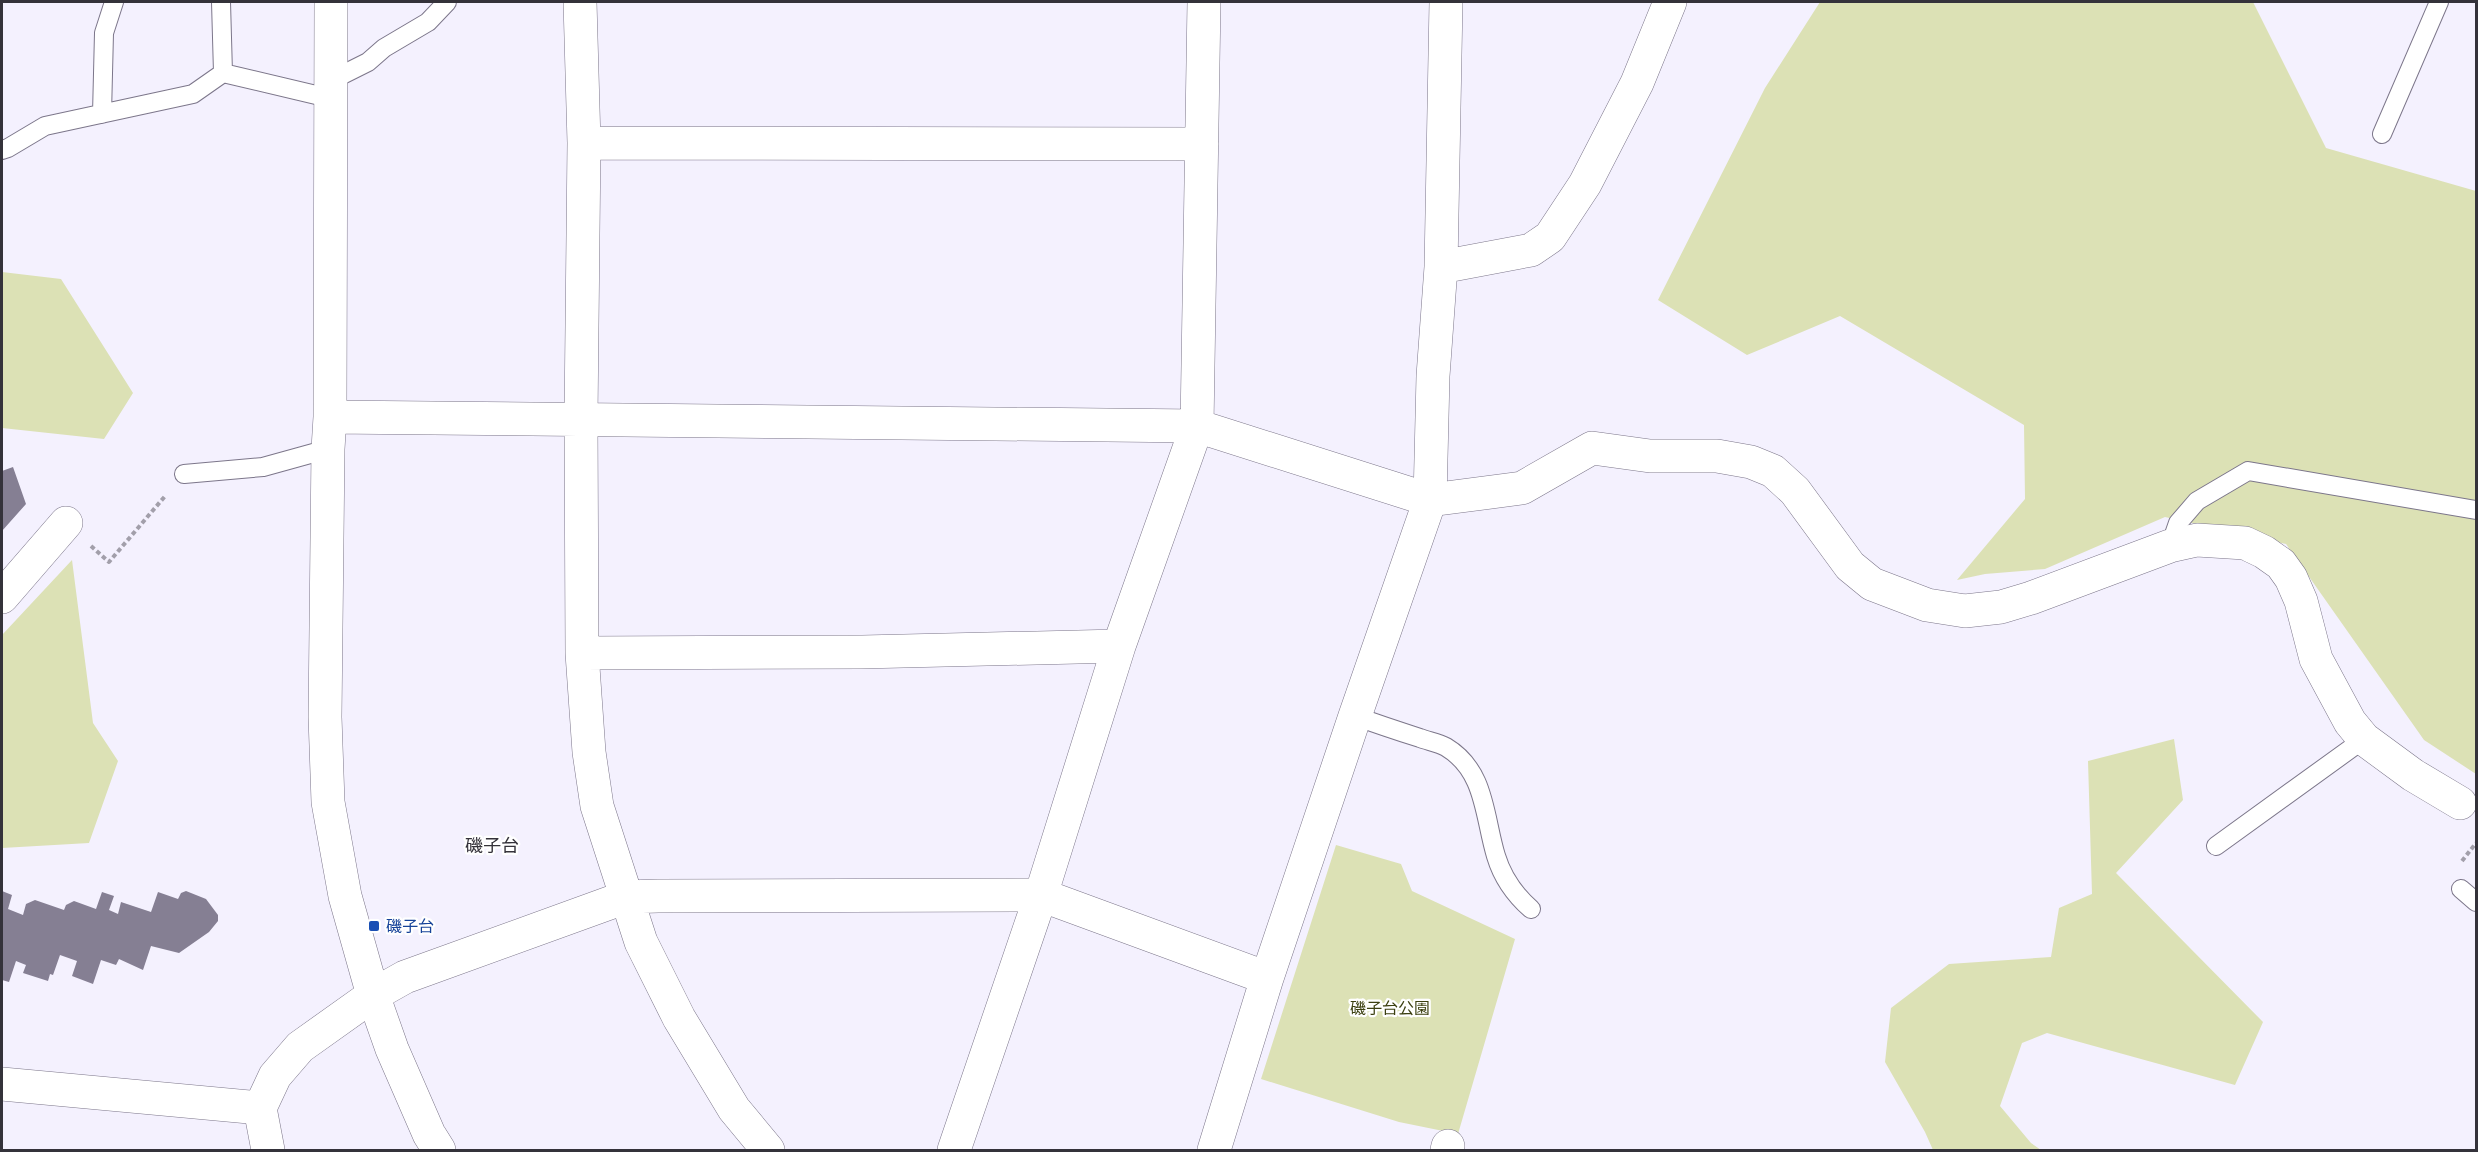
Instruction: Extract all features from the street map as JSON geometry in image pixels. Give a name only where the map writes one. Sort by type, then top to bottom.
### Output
[{"type":"street","points":[[331,2],[330,417],[325,717],[328,802],[345,896],[373,995],[392,1049],[429,1134],[439,1150]]},
{"type":"street","points":[[580,2],[584,143],[581,418],[582,653],[589,752],[597,806],[641,942],[679,1018],[734,1109],[768,1150]]},
{"type":"street","points":[[954,1150],[1041,895],[1119,646],[1197,426],[1204,2]]},
{"type":"street","points":[[1214,1150],[1355,716],[1430,500],[1434,376],[1442,267],[1446,2]]},
{"type":"street","points":[[1442,267],[1532,250],[1550,237],[1585,184],[1636,83],[1670,2]]},
{"type":"street","points":[[584,143],[1202,144]]},
{"type":"street","points":[[330,417],[1197,426],[1430,500],[1522,488],[1592,448],[1650,456],[1717,456],[1751,462],[1773,471],[1795,491],[1850,566],[1872,584],[1927,605],[1965,611],[2001,607],[2031,598],[2170,546],[2198,540],[2245,543],[2281,564],[2291,578],[2301,601],[2316,659],[2325,679],[2350,722],[2364,739],[2413,775],[2460,803]]},
{"type":"street","points":[[2,597],[66,524]]},
{"type":"street","points":[[582,653],[862,652],[1119,646]]},
{"type":"street","points":[[268,1150],[260,1108],[275,1076],[300,1047],[373,995],[405,977],[626,897],[1041,895],[1268,978]]},
{"type":"street","points":[[2,1084],[260,1108]]},
{"type":"lane","points":[[102,114],[104,33],[114,2]]},
{"type":"lane","points":[[221,2],[223,73]]},
{"type":"lane","points":[[2,150],[45,126],[194,94],[223,73],[332,89],[384,48],[428,22],[447,2]]},
{"type":"lane","points":[[2382,134],[2439,2]]},
{"type":"lane","points":[[184,474],[263,467],[328,449]]},
{"type":"lane","points":[[2170,546],[2178,523],[2197,501],[2248,471],[2476,510]]},
{"type":"lane","points":[[1355,716],[1446,747],[1470,769],[1479,787],[1496,857],[1510,886],[1519,899],[1531,909]]},
{"type":"lane","points":[[2216,846],[2364,739]]},
{"type":"lane","points":[[2461,889],[2476,902]]},
{"type":"path","points":[[66,524],[109,562],[184,474]]},
{"type":"green space","points":[[1820,2],[2253,2],[2326,148],[2476,191],[2476,774],[2424,740],[2286,544],[2165,517],[2045,569],[1985,574],[1957,580],[2025,499],[2024,425],[1840,316],[1747,355],[1658,300],[1765,88]]},
{"type":"green space","points":[[2,272],[61,279],[133,393],[104,439],[2,428]]},
{"type":"green space","points":[[72,560],[93,723],[118,761],[89,843],[2,848],[2,635]]},
{"type":"green space","points":[[2174,739],[2183,800],[2116,873],[2263,1022],[2235,1085],[2047,1033],[2022,1043],[2000,1106],[2031,1143],[2041,1150],[1933,1150],[1885,1062],[1891,1008],[1949,964],[2051,957],[2059,908],[2092,894],[2088,761]]},
{"type":"green space","name":"磯子台公園","points":[[1336,845],[1401,864],[1412,891],[1515,939],[1458,1134],[1399,1122],[1261,1079]]},
{"type":"building","points":[[13,467],[26,504],[2,531],[2,471]]},
{"type":"building","points":[[2,891],[12,895],[8,909],[23,915],[26,904],[35,900],[64,910],[66,905],[74,901],[96,909],[102,892],[114,896],[109,910],[118,914],[121,902],[151,912],[158,892],[178,899],[181,893],[186,891],[206,899],[218,915],[218,921],[209,932],[179,953],[151,946],[143,970],[119,959],[116,965],[101,960],[93,984],[72,976],[77,961],[60,955],[53,975],[50,974],[48,981],[23,973],[26,965],[16,961],[9,982],[2,980]]},
{"type":"place","name":"磯子台","points":[[374,926]]},
{"type":"district","name":"磯子台","points":[[492,846]]}]
